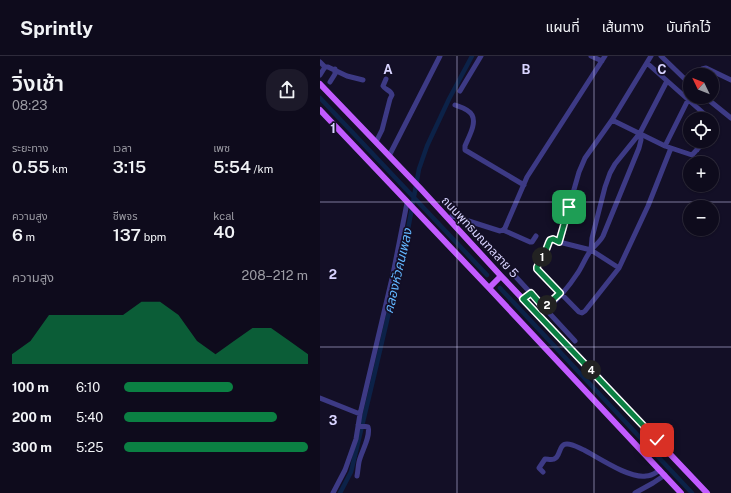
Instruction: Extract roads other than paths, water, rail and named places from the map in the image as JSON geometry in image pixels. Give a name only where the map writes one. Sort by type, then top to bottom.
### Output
[{"type":"main road","name":"ถนนพุทธมณฑลสาย 5","points":[[320,84],[707,493]]},
{"type":"main road","points":[[320,110],[681,493]]},
{"type":"main road","points":[[488,288],[501,276]]},
{"type":"street","points":[[389,156],[440,56]]},
{"type":"street","points":[[460,91],[481,56]]},
{"type":"street","points":[[591,56],[602,61]]},
{"type":"street","points":[[503,230],[527,177],[605,56]]},
{"type":"street","points":[[559,242],[585,158],[612,120],[651,56]]},
{"type":"street","points":[[661,56],[683,77]]},
{"type":"street","points":[[320,62],[325,67],[335,69],[347,76],[364,80]]},
{"type":"street","points":[[647,63],[683,93]]},
{"type":"street","points":[[320,75],[325,67]]},
{"type":"street","points":[[330,82],[335,74],[335,69]]},
{"type":"street","points":[[719,74],[731,80]]},
{"type":"street","points":[[376,142],[382,130],[392,94],[383,86],[386,79]]},
{"type":"street","points":[[591,250],[592,238],[610,173],[615,164],[640,133],[667,81]]},
{"type":"street","points":[[620,268],[591,250],[559,242],[553,239],[550,240],[537,269],[579,312],[582,313],[585,311],[620,268],[648,206],[668,147],[686,104]]},
{"type":"street","points":[[695,104],[703,112]]},
{"type":"street","points":[[714,104],[731,118]]},
{"type":"street","points":[[455,105],[463,108],[472,116],[473,124],[465,150],[524,185]]},
{"type":"street","points":[[612,120],[668,147],[691,155],[698,150]]},
{"type":"street","points":[[545,309],[562,293],[577,274],[591,250],[600,242],[610,222],[639,148],[640,133]]},
{"type":"street","points":[[333,493],[345,470],[362,426],[360,414],[393,274],[407,203]]},
{"type":"street","points":[[449,219],[452,216],[500,231],[503,230],[530,242],[532,242],[536,236]]},
{"type":"street","points":[[515,276],[575,342]]},
{"type":"street","points":[[523,299],[531,293]]},
{"type":"street","points":[[320,398],[360,414]]},
{"type":"street","points":[[357,476],[359,461],[369,430],[368,427],[362,426]]},
{"type":"street","points":[[543,472],[539,468],[545,459],[553,460],[556,458],[563,445],[566,444],[574,445],[632,475],[644,477],[654,475],[660,470]]},
{"type":"street","points":[[635,493],[664,475]]},
{"type":"waterway","name":"คลองหัวคนเพลง","points":[[340,493],[351,472],[407,235],[419,169],[427,146],[449,99],[472,56]]},
{"type":"waterway","points":[[320,98],[487,275]]},
{"type":"waterway","points":[[500,288],[692,493]]}]
